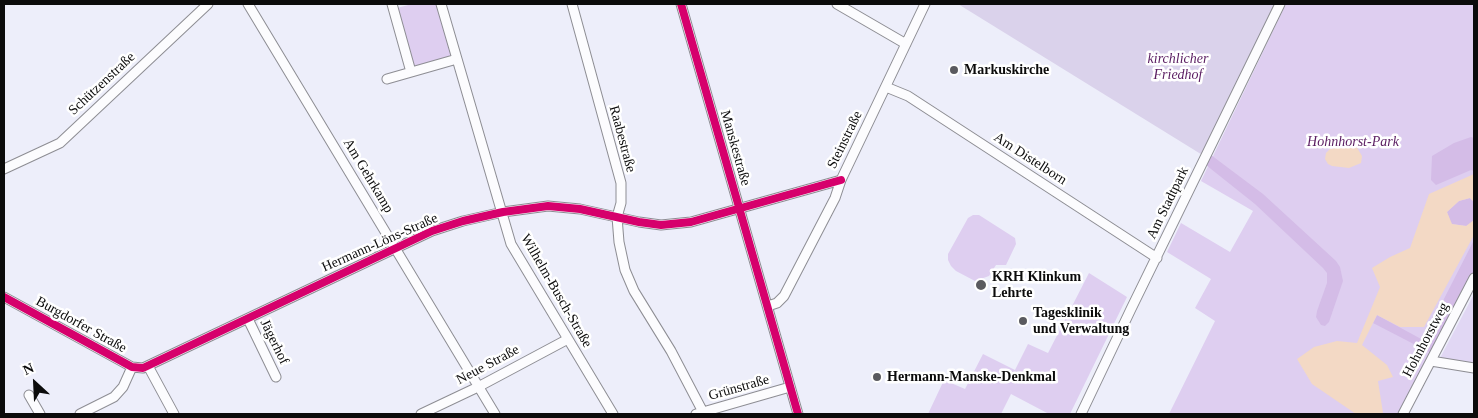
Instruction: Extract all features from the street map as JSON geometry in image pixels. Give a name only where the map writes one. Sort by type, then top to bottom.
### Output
[{"type":"street","name":"Schützenstraße","points":[[4,169],[60,143],[208,4]]},
{"type":"street","name":"Am Gehrkamp","points":[[248,4],[495,414]]},
{"type":"street","points":[[392,4],[411,72]]},
{"type":"street","name":"Wilhelm-Busch-Straße","points":[[441,4],[511,244],[612,414]]},
{"type":"street","name":"Raabestraße","points":[[572,4],[621,183],[621,203],[617,217],[619,242],[625,270],[634,290],[671,352],[700,413]]},
{"type":"street","name":"Manskestraße","points":[[681,4],[798,414]]},
{"type":"street","points":[[837,4],[906,44]]},
{"type":"street","name":"Steinstraße","points":[[768,306],[777,303],[784,296],[835,198],[840,180],[925,4]]},
{"type":"street","name":"Am Stadtpark","points":[[1081,414],[1280,4]]},
{"type":"street","points":[[387,79],[457,59]]},
{"type":"street","name":"Am Distelborn","points":[[886,87],[908,96],[1157,258]]},
{"type":"street","name":"Hermann-Löns-Straße","points":[[148,366],[432,231],[463,221],[503,212],[548,206],[580,209],[661,226],[691,222],[840,180]]},
{"type":"street","name":"Hohnhorstweg","points":[[1403,414],[1474,278]]},
{"type":"street","name":"Burgdorfer Straße","points":[[4,297],[132,368],[148,366]]},
{"type":"street","name":"Jägerhof","points":[[248,319],[276,377]]},
{"type":"street","name":"Neue Straße","points":[[421,414],[478,387],[568,339]]},
{"type":"street","points":[[1431,361],[1474,368]]},
{"type":"street","points":[[148,366],[174,414]]},
{"type":"street","points":[[80,414],[114,397],[123,387],[132,368]]},
{"type":"street","name":"Grünstraße","points":[[700,413],[790,387]]},
{"type":"street","points":[[29,395],[40,414]]},
{"type":"green space","points":[[412,4],[436,4],[452,57],[414,68],[397,8]]},
{"type":"green space","name":"kirchlicher Friedhof","points":[[958,4],[1277,4],[1204,156]]},
{"type":"green space","name":"Hohnhorst-Park","points":[[1286,4],[1474,4],[1474,283],[1406,414],[1169,414],[1215,321],[1195,308],[1211,279],[1167,252],[1181,223],[1230,252],[1253,211],[1201,181]]},
{"type":"green space","points":[[973,215],[979,215],[1015,238],[1016,244],[1006,265],[996,265],[989,276],[975,281],[956,271],[948,260],[948,254],[968,218]]},
{"type":"green space","points":[[1089,273],[1127,297],[1070,414],[1049,414],[1011,394],[1001,414],[928,414],[944,380],[965,389],[983,354],[1015,370],[1028,344],[1048,353]]},
{"type":"shaded area","points":[[1471,137],[1474,138],[1474,171],[1471,170],[1436,185],[1431,180],[1432,156],[1454,143]]},
{"type":"shaded area","points":[[1356,146],[1362,156],[1361,163],[1349,168],[1328,164],[1325,159],[1326,153],[1330,149]]},
{"type":"shaded area","points":[[1211,155],[1263,194],[1336,261],[1340,267],[1343,281],[1329,322],[1325,326],[1321,325],[1316,317],[1327,283],[1327,273],[1255,204],[1206,165]]},
{"type":"shaded area","points":[[1474,174],[1474,202],[1470,198],[1459,201],[1447,212],[1452,224],[1466,226],[1474,220],[1474,235],[1424,327],[1400,327],[1377,315],[1362,345],[1387,365],[1393,377],[1378,381],[1383,413],[1356,414],[1312,384],[1297,359],[1314,347],[1337,341],[1357,343],[1380,287],[1372,268],[1410,248],[1429,194]]},
{"type":"shaded area","points":[[1470,198],[1474,202],[1474,220],[1467,226],[1451,224],[1447,212],[1459,201]]},
{"type":"shaded area","points":[[1474,240],[1474,276],[1433,354],[1373,323],[1377,315],[1423,340]]},
{"type":"shaded area","points":[[1474,294],[1474,366],[1443,361],[1440,358]]},
{"type":"cycle path","points":[[681,4],[798,414]]},
{"type":"cycle path","points":[[4,297],[132,367],[143,368],[432,231],[463,221],[503,212],[548,206],[580,209],[661,225],[691,222],[841,180]]},
{"type":"place","name":"Markuskirche","points":[[954,70]]},
{"type":"place","name":"KRH Klinkum Lehrte","points":[[981,285]]},
{"type":"place","name":"Tagesklinik und Verwaltung","points":[[1023,321]]},
{"type":"place","name":"Hermann-Manske-Denkmal","points":[[877,377]]}]
